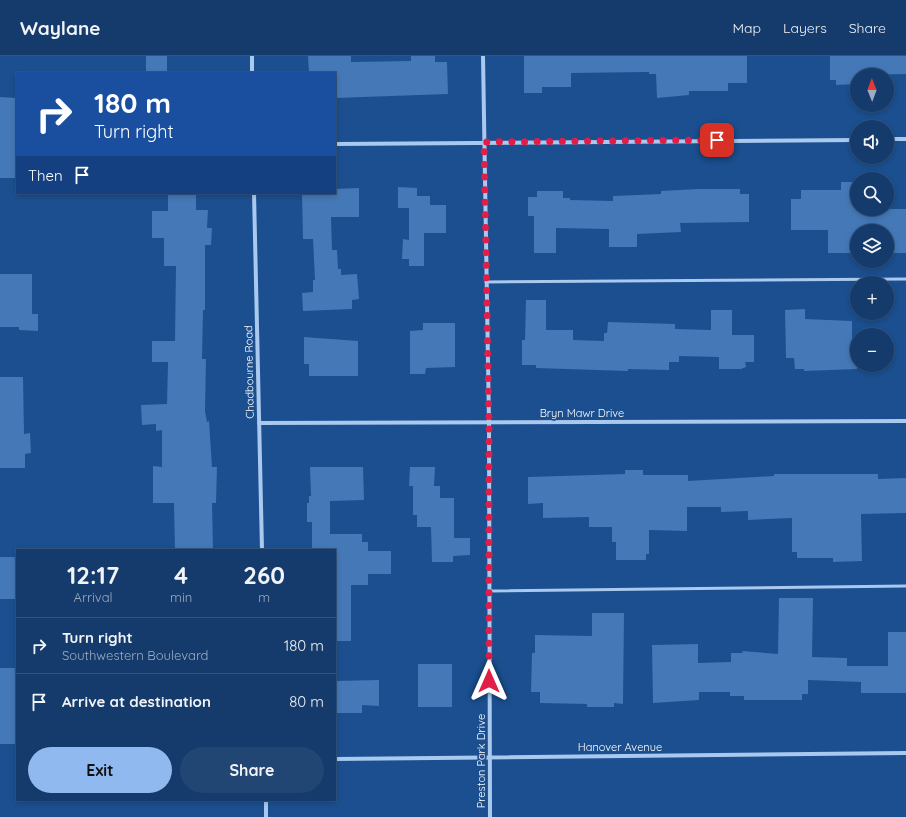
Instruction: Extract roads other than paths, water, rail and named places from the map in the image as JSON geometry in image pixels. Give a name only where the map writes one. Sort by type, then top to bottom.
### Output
[{"type":"street","points":[[252,56],[252,72]]},
{"type":"street","name":"Preston Park Drive","points":[[483,56],[489,423],[490,817]]},
{"type":"street","points":[[894,139],[906,139]]},
{"type":"street","points":[[336,144],[850,140]]},
{"type":"street","name":"Chadbourne Road","points":[[254,194],[262,549]]},
{"type":"street","name":"Bryn Mawr Drive","points":[[259,423],[906,421]]},
{"type":"street","name":"Hanover Avenue","points":[[336,759],[906,753]]},
{"type":"street","points":[[266,801],[266,817]]},
{"type":"lane","points":[[486,282],[906,279]]},
{"type":"lane","points":[[489,591],[906,586]]}]
